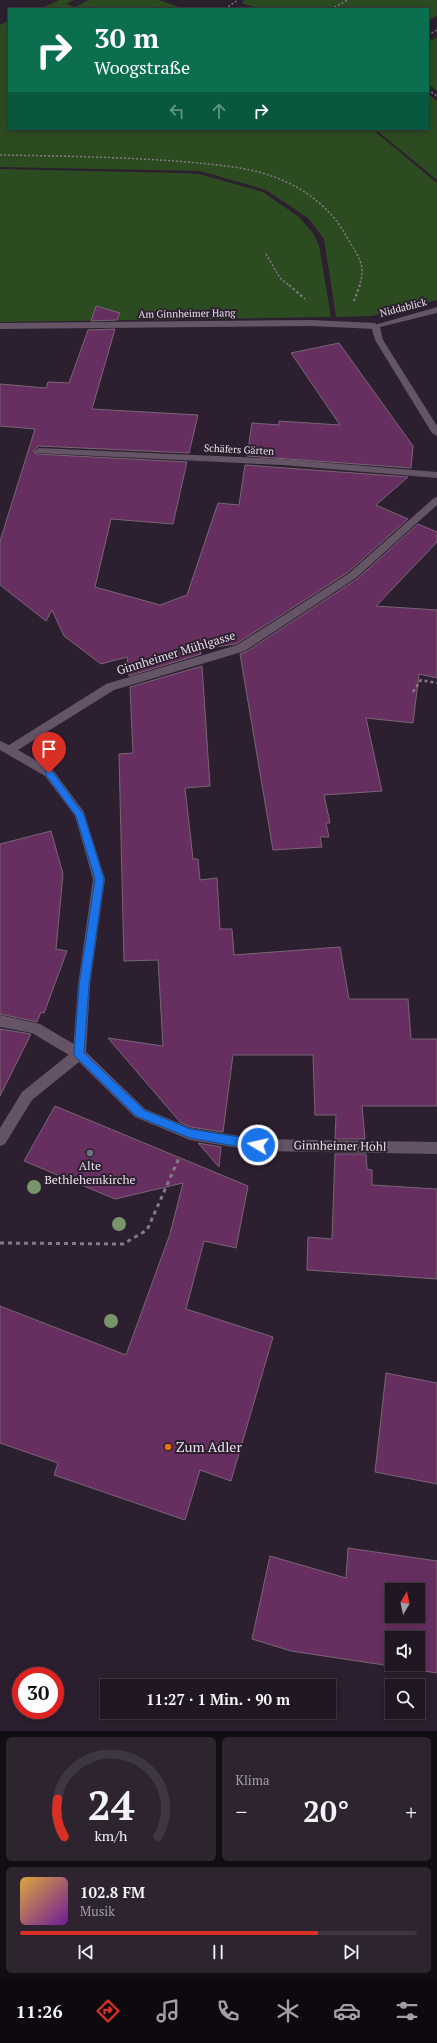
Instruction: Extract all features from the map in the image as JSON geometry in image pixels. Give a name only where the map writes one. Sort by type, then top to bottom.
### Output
[{"type":"street","name":"Niddablick","points":[[375,326],[437,310]]},
{"type":"street","name":"Am Ginnheimer Hang","points":[[0,326],[311,323],[375,326]]},
{"type":"street","points":[[375,326],[379,340],[437,432]]},
{"type":"street","name":"Schäfers Gärten","points":[[39,451],[282,462],[437,474]]},
{"type":"street","name":"Ginnheimer Mühlgasse","points":[[5,747],[110,687],[241,648],[352,576],[437,500]]},
{"type":"street","points":[[0,1140],[27,1096],[79,1054],[84,985],[100,879],[80,815],[49,773],[5,747]]},
{"type":"street","name":"Ginnheimer Hohl","points":[[0,1021],[35,1028],[79,1054],[140,1113],[190,1134],[258,1145],[437,1148]]},
{"type":"path","points":[[225,8],[238,0]]},
{"type":"path","points":[[333,8],[347,0]]},
{"type":"path","points":[[0,155],[140,158],[213,165],[252,171],[282,180],[320,202],[345,233],[363,266],[362,279],[354,303],[354,312],[358,317],[375,326]]},
{"type":"path","points":[[266,254],[280,278],[304,297],[311,323]]},
{"type":"path","points":[[413,692],[421,680],[437,683]]},
{"type":"path","points":[[0,1243],[123,1244],[147,1230],[181,1152]]},
{"type":"green space","points":[[59,0],[74,0],[66,4],[75,7],[89,0],[159,0],[182,8],[51,7],[42,8]]},
{"type":"green space","points":[[244,0],[437,0],[437,16],[429,20],[429,8],[256,8],[242,3]]},
{"type":"green space","points":[[8,21],[8,130],[373,130],[437,183],[437,300],[372,316],[336,317],[324,239],[308,218],[266,190],[200,171],[0,167],[0,25]]},
{"type":"green space","points":[[437,37],[437,91],[429,85],[429,41]]},
{"type":"green space","points":[[429,95],[437,101],[437,180],[376,130],[429,130]]},
{"type":"green space","points":[[0,169],[199,174],[263,192],[299,217],[313,233],[319,245],[331,317],[0,322]]},
{"type":"building","points":[[96,306],[120,313],[117,320],[91,321]]},
{"type":"building","points":[[115,329],[92,409],[198,415],[189,453],[39,446],[33,451],[36,454],[187,462],[173,524],[111,519],[95,587],[160,605],[187,595],[218,503],[239,505],[245,465],[408,477],[376,505],[408,519],[347,573],[236,644],[200,649],[201,654],[129,676],[127,657],[101,664],[64,636],[52,610],[46,621],[0,585],[0,541],[35,429],[0,426],[0,384],[46,388],[48,382],[69,383],[88,330]]},
{"type":"building","points":[[339,343],[413,446],[411,468],[247,456],[252,423],[279,425],[279,421],[340,425],[291,353]]},
{"type":"building","points":[[418,524],[437,532],[437,542],[376,606],[437,610],[437,678],[419,674],[413,723],[366,718],[382,791],[324,795],[330,823],[326,823],[329,837],[320,837],[322,847],[273,850],[240,654],[246,652],[357,579]]},
{"type":"building","points":[[202,666],[210,786],[185,788],[193,859],[198,859],[200,880],[217,878],[220,929],[232,929],[234,955],[340,947],[349,999],[408,999],[411,1039],[437,1039],[437,1106],[362,1106],[365,1139],[335,1139],[336,1115],[315,1115],[313,1055],[233,1055],[223,1132],[191,1127],[180,1122],[108,1038],[163,1046],[158,960],[124,961],[119,754],[133,753],[130,687]]},
{"type":"building","points":[[51,831],[63,874],[56,949],[67,951],[44,1013],[41,1012],[37,1022],[0,1014],[0,844]]},
{"type":"building","points":[[0,1029],[31,1034],[0,1096]]},
{"type":"building","points":[[55,1106],[248,1186],[236,1248],[204,1241],[186,1309],[273,1337],[231,1481],[200,1470],[185,1520],[54,1475],[58,1463],[0,1443],[0,1306],[126,1355],[170,1234],[183,1183],[115,1199],[24,1161]]},
{"type":"building","points":[[198,1143],[221,1147],[219,1167]]},
{"type":"building","points":[[335,1154],[366,1154],[367,1169],[372,1170],[372,1185],[437,1189],[437,1279],[307,1270],[308,1237],[332,1239]]},
{"type":"building","points":[[386,1373],[437,1383],[437,1484],[375,1472]]},
{"type":"building","points":[[348,1548],[437,1561],[437,1673],[424,1671],[425,1671],[425,1631],[385,1631],[385,1665],[291,1651],[252,1639],[270,1556],[346,1578]]},
{"type":"place","name":"Alte Bethlehemkirche","points":[[90,1153]]},
{"type":"place","name":"Zum Adler","points":[[168,1447]]},
{"type":"route","points":[[49,773],[80,815],[100,879],[84,985],[79,1054],[140,1113],[190,1134],[258,1145]]}]
